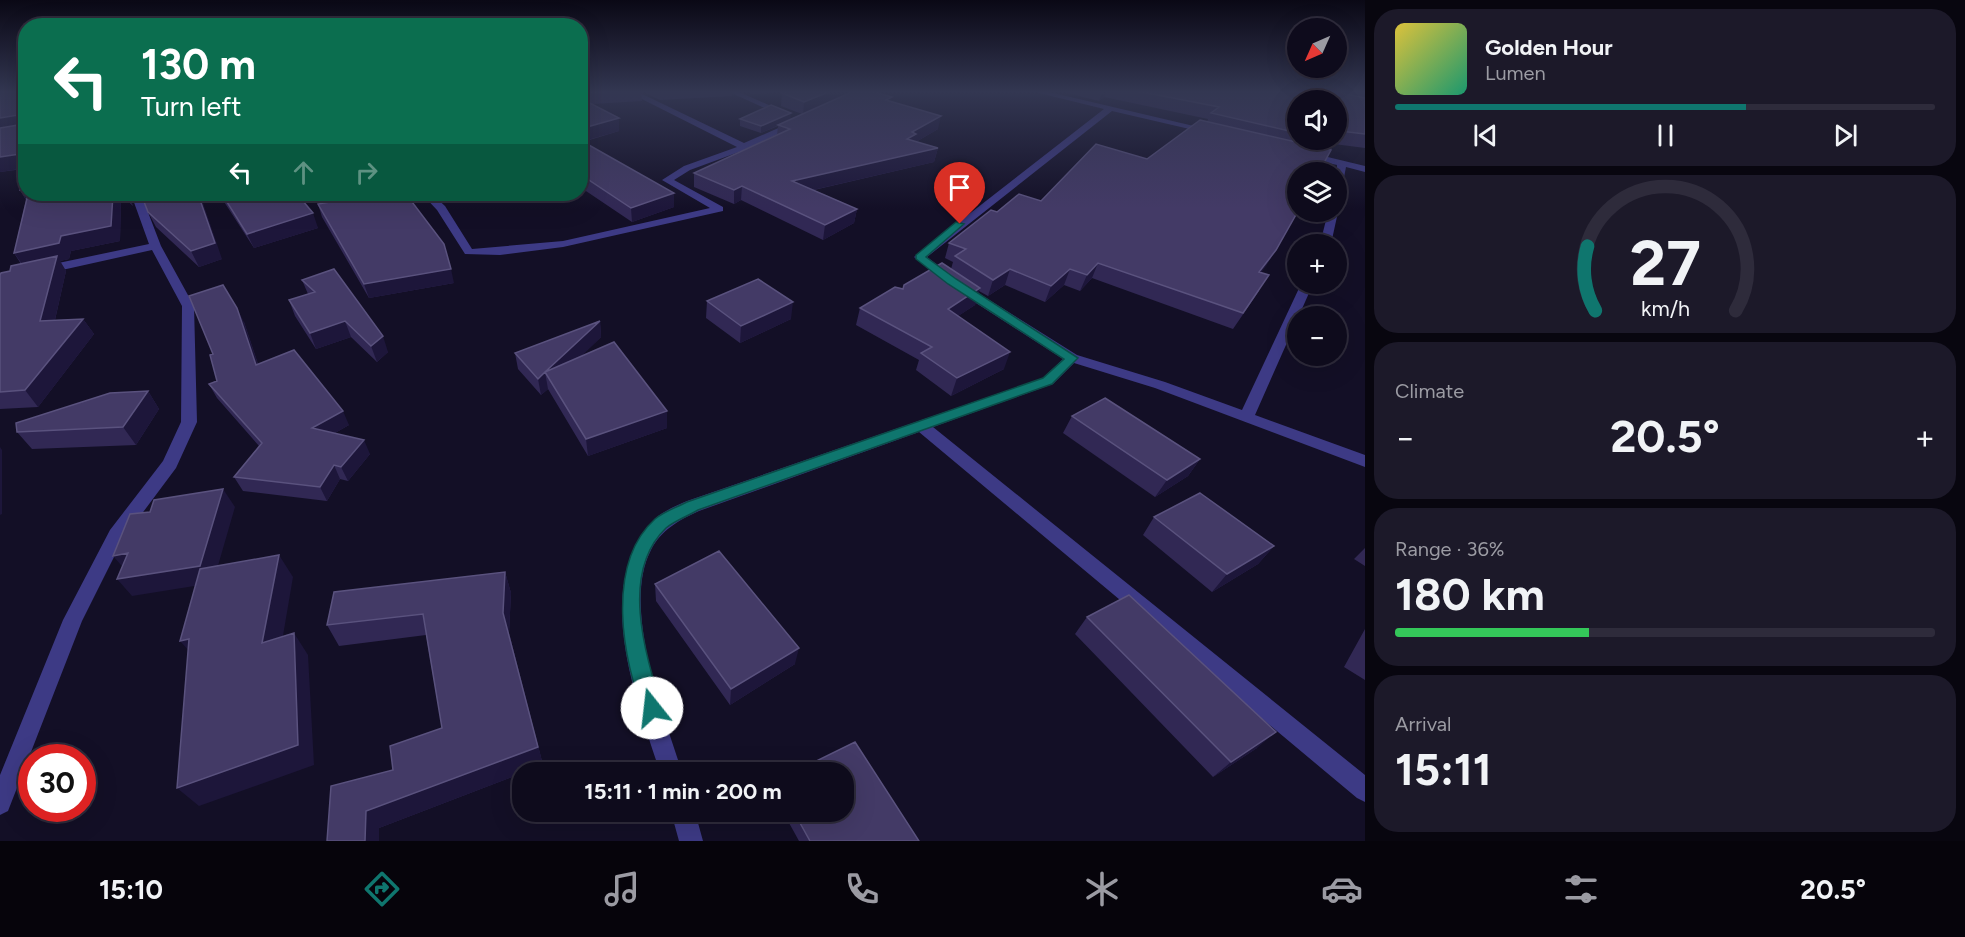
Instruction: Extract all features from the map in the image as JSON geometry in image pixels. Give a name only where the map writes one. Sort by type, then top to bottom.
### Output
[{"type":"street","points":[[713,130],[744,147]]},
{"type":"street","points":[[434,201],[441,208],[469,252],[513,253],[665,223],[719,209],[667,180],[687,168],[744,147],[781,130]]},
{"type":"street","points":[[1082,130],[920,257],[952,282],[1072,358],[1160,385],[1365,461]]},
{"type":"street","points":[[1206,130],[1218,133]]},
{"type":"street","points":[[1297,152],[1334,162]]},
{"type":"street","points":[[1347,165],[1365,169]]},
{"type":"street","points":[[0,803],[73,620],[116,535],[170,464],[189,422],[188,306],[155,246],[139,201]]},
{"type":"street","points":[[33,273],[155,246]]},
{"type":"street","points":[[1246,417],[1302,294]]},
{"type":"street","points":[[668,762],[633,644],[631,589],[642,550],[661,524],[693,506],[1048,381],[1072,358]]},
{"type":"street","points":[[922,426],[1365,790]]},
{"type":"street","points":[[685,822],[691,841]]},
{"type":"building","points":[[0,130],[18,130],[18,154],[0,157]]},
{"type":"building","points":[[787,130],[915,130],[912,132],[916,134],[907,139],[938,148],[792,181],[857,209],[825,225],[742,186],[734,190],[694,173]]},
{"type":"building","points":[[1186,130],[1245,130],[1287,140],[1287,150],[1331,150],[1324,162],[1287,162],[1287,222],[1292,222],[1276,250],[1259,272],[1269,275],[1243,313],[1098,263],[1087,275],[1070,269],[1051,286],[1010,269],[993,280],[955,256],[966,249],[949,243],[991,210],[997,212],[1019,194],[1041,201],[1096,144],[1147,159]]},
{"type":"building","points":[[1347,130],[1365,130],[1365,134],[1347,132]]},
{"type":"building","points":[[588,145],[674,193],[631,208],[588,179]]},
{"type":"building","points":[[26,201],[113,201],[111,226],[61,236],[59,243],[14,253]]},
{"type":"building","points":[[144,201],[200,201],[215,243],[191,251],[148,212]]},
{"type":"building","points":[[226,201],[303,201],[313,213],[247,234]]},
{"type":"building","points":[[336,201],[411,201],[444,244],[451,269],[364,284],[318,204]]},
{"type":"building","points":[[57,256],[40,321],[83,319],[25,390],[0,392],[0,275],[10,271],[11,266]]},
{"type":"building","points":[[942,263],[980,288],[948,309],[1010,352],[957,378],[921,353],[932,347],[860,308],[895,287],[903,289],[904,285]]},
{"type":"building","points":[[334,269],[383,336],[371,346],[345,321],[310,333],[289,300],[315,292],[302,280]]},
{"type":"building","points":[[758,279],[793,302],[741,326],[707,301]]},
{"type":"building","points":[[223,285],[237,308],[256,365],[294,350],[343,411],[312,428],[364,440],[341,467],[334,465],[320,487],[234,477],[262,443],[209,384],[217,381],[210,355],[213,354],[189,296]]},
{"type":"building","points":[[600,321],[538,379],[515,353]]},
{"type":"building","points":[[614,342],[667,411],[586,439],[545,372]]},
{"type":"building","points":[[148,391],[123,427],[17,432],[16,423],[110,393]]},
{"type":"building","points":[[1105,398],[1200,459],[1167,480],[1072,416]]},
{"type":"building","points":[[223,489],[200,566],[117,579],[128,553],[113,556],[130,514],[150,512],[154,500]]},
{"type":"building","points":[[1200,493],[1274,546],[1227,574],[1154,517]]},
{"type":"building","points":[[719,551],[799,648],[731,689],[655,584]]},
{"type":"building","points":[[279,555],[262,643],[294,633],[298,745],[177,788],[189,639],[180,641],[200,569]]},
{"type":"building","points":[[505,572],[503,613],[538,747],[366,811],[365,841],[327,841],[331,786],[393,770],[390,746],[442,728],[423,614],[327,625],[334,592]]},
{"type":"building","points":[[1129,595],[1276,732],[1231,762],[1087,617]]},
{"type":"building","points":[[855,742],[919,841],[810,841],[800,822],[854,822],[854,762],[814,762]]},
{"type":"route","points":[[652,708],[633,644],[631,589],[642,550],[661,524],[693,506],[1048,381],[1072,358],[952,282],[920,257],[940,238],[960,224]]}]
